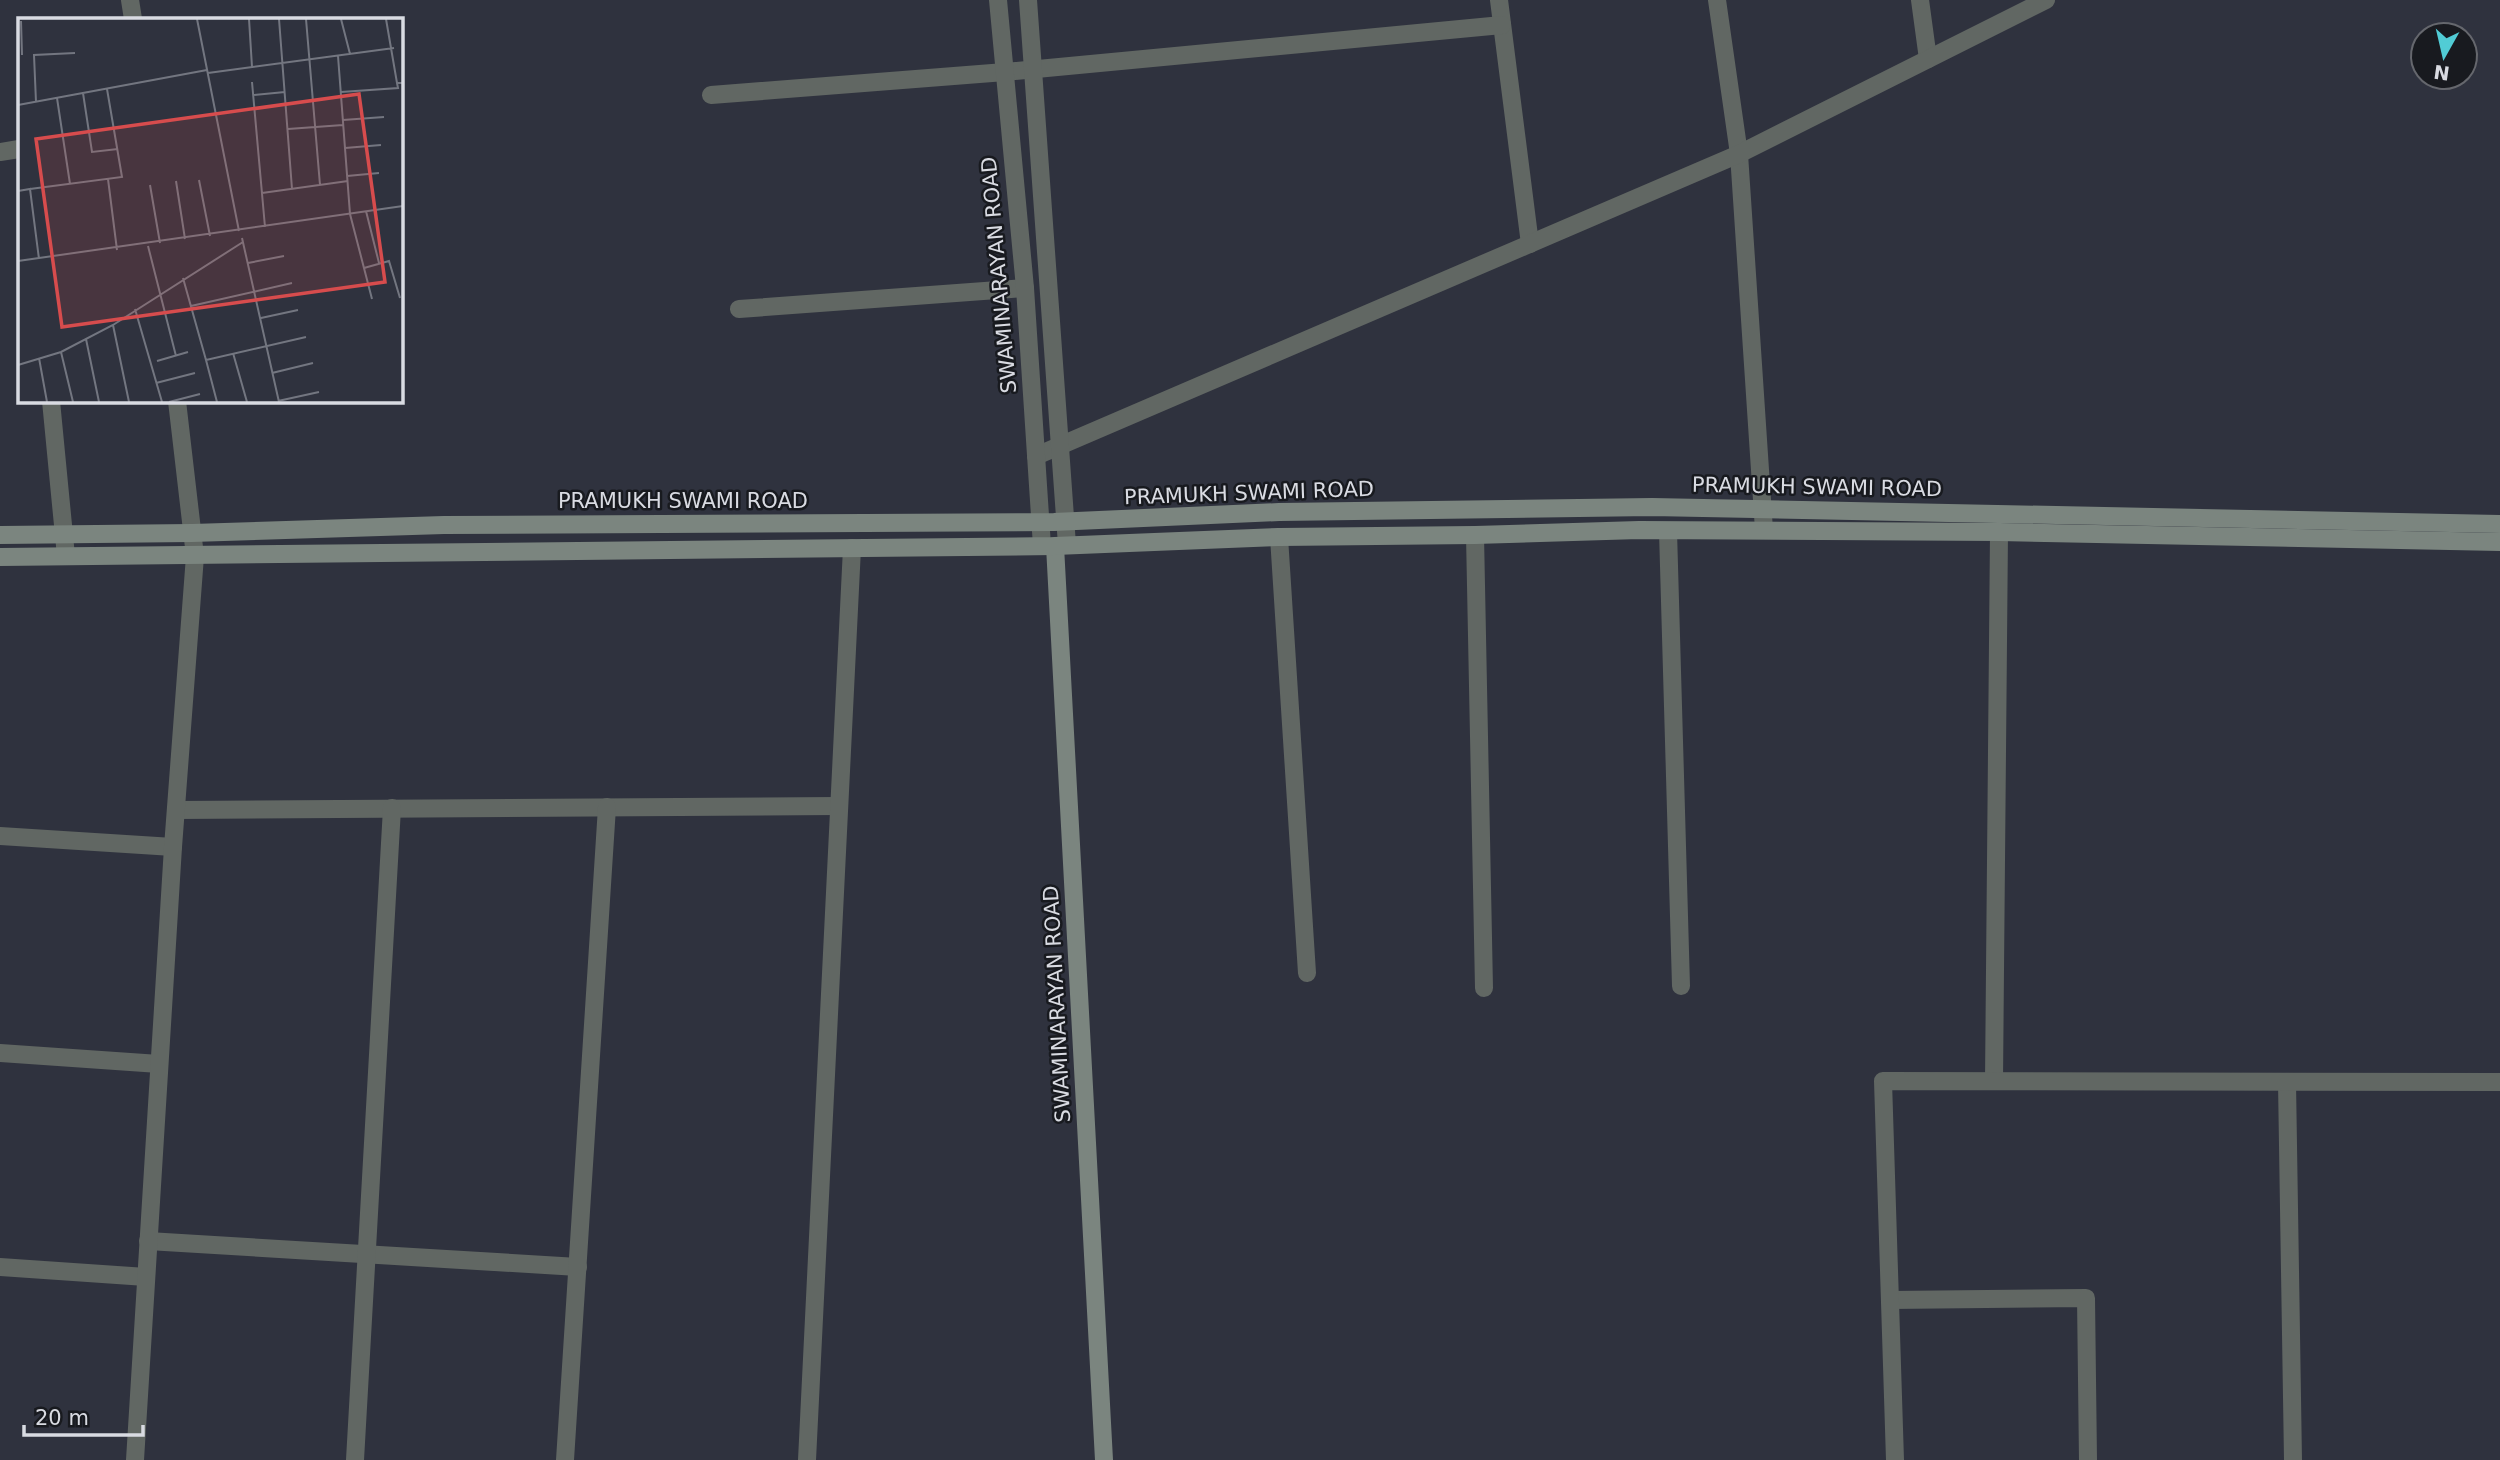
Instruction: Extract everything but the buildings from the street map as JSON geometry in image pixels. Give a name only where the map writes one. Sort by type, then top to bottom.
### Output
[{"type":"main road","name":"PRAMUKH SWAMI ROAD","points":[[0,535],[192,533],[444,525],[1041,523],[1279,512],[1652,507],[2500,524]]},
{"type":"main road","name":"PRAMUKH SWAMI ROAD","points":[[0,557],[1054,546],[1279,537],[1764,530],[2500,542]]},
{"type":"main road","name":"SWAMINARAYAN ROAD","points":[[1054,546],[1104,1460]]},
{"type":"street","points":[[130,0],[133,18]]},
{"type":"street","name":"SWAMINARAYAN ROAD","points":[[998,0],[1025,288],[1041,523],[1054,546]]},
{"type":"street","name":"SWAMINARAYAN ROAD","points":[[1028,0],[1066,522],[1054,546]]},
{"type":"street","points":[[1499,0],[1530,244]]},
{"type":"street","points":[[1717,0],[1739,154],[1764,530]]},
{"type":"street","points":[[1920,0],[1928,59]]},
{"type":"street","points":[[1036,456],[1739,154],[2046,0]]},
{"type":"street","points":[[711,95],[1033,70],[1502,25]]},
{"type":"street","points":[[0,152],[18,149]]},
{"type":"street","points":[[739,309],[1025,288]]},
{"type":"street","points":[[51,402],[66,556]]},
{"type":"street","points":[[135,1460],[173,846],[195,556],[177,402]]},
{"type":"street","points":[[1668,531],[1681,986]]},
{"type":"street","points":[[1994,1081],[1999,532]]},
{"type":"street","points":[[1475,536],[1484,988]]},
{"type":"street","points":[[1279,537],[1307,974]]},
{"type":"street","points":[[807,1460],[852,548]]},
{"type":"street","points":[[176,810],[838,806]]},
{"type":"street","points":[[565,1460],[607,807]]},
{"type":"street","points":[[355,1460],[393,808]]},
{"type":"street","points":[[0,836],[173,846]]},
{"type":"street","points":[[0,1053],[159,1064]]},
{"type":"street","points":[[1895,1460],[1883,1081],[2500,1082]]},
{"type":"street","points":[[2287,1082],[2293,1460]]},
{"type":"street","points":[[148,1241],[578,1267]]},
{"type":"street","points":[[0,1267],[146,1277]]},
{"type":"street","points":[[1890,1300],[2086,1298],[2088,1460]]}]
